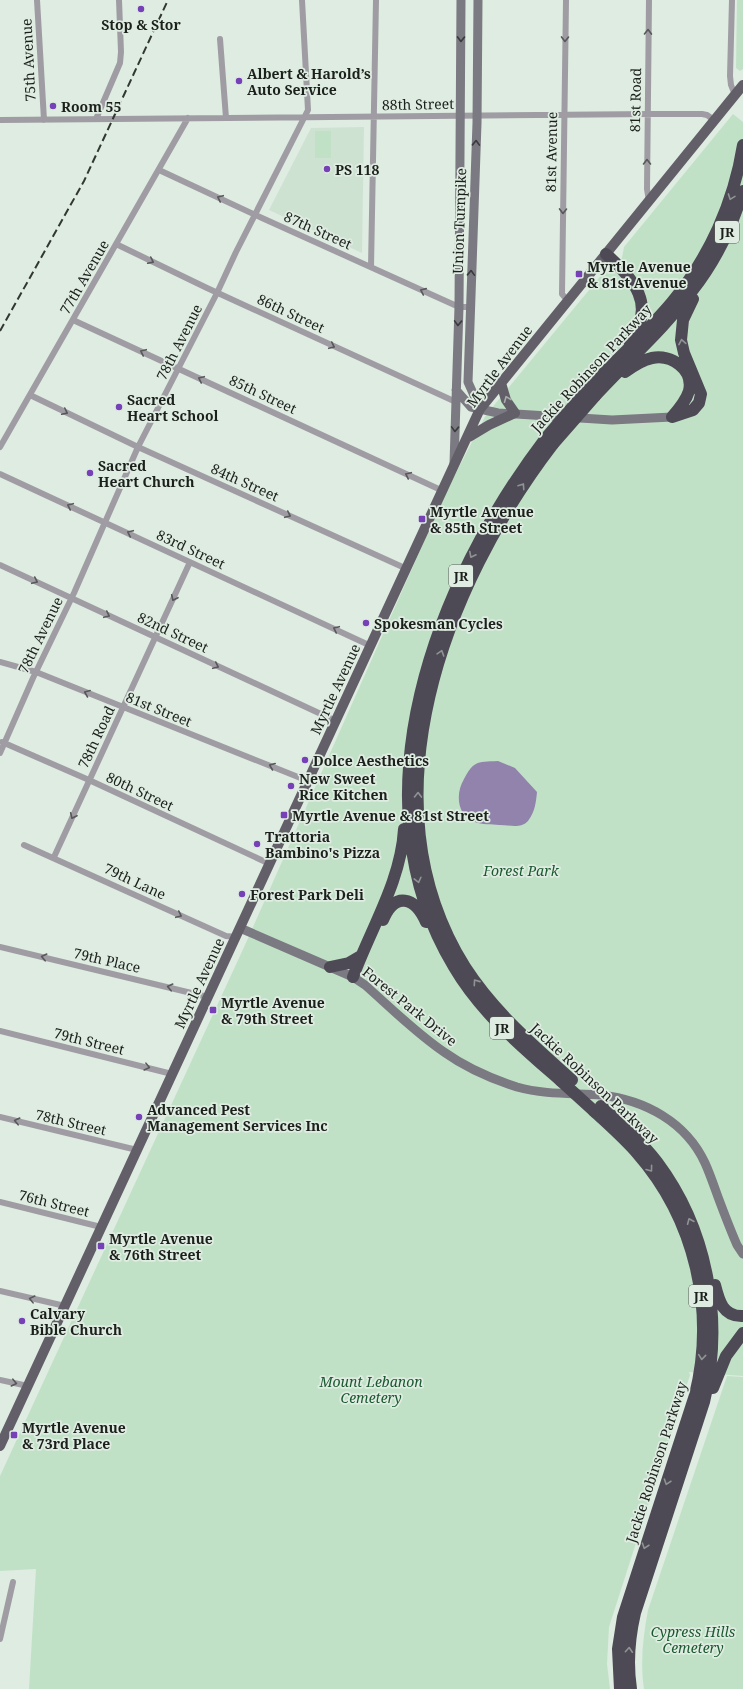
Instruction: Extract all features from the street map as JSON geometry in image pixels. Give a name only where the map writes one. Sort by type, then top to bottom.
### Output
[{"type":"highway","name":"Jackie Robinson Parkway","points":[[631,1689],[629,1647],[635,1613],[696,1427],[710,1376],[712,1343],[710,1296],[703,1258],[695,1232],[687,1214],[664,1172],[646,1149],[566,1080],[510,1036],[475,997],[454,967],[435,929],[419,883],[412,844],[408,800],[410,757],[424,678],[440,629],[460,578],[484,530],[512,484],[591,393],[609,367],[672,303],[700,264],[711,244],[731,198],[739,169],[743,145]]},
{"type":"highway","name":"Jackie Robinson Parkway","points":[[591,393],[604,386],[668,321],[692,292],[721,245],[743,191]]},
{"type":"highway","points":[[606,254],[632,280],[640,296],[641,309],[639,322],[634,334],[609,367]]},
{"type":"highway","points":[[672,416],[693,410],[699,402],[701,394],[682,346],[681,327],[685,314],[707,269]]},
{"type":"highway","points":[[604,386],[643,360],[656,357],[671,359],[678,363],[685,371],[690,384],[689,392],[685,400],[672,416]]},
{"type":"highway","name":"Jackie Robinson Parkway","points":[[549,441],[528,478],[500,521],[477,565],[449,630],[433,680],[428,704],[420,755],[418,808],[421,848],[430,890],[445,930],[462,961],[484,994],[504,1017],[566,1080]]},
{"type":"highway","points":[[355,978],[361,956],[399,865],[403,847],[408,800]]},
{"type":"highway","points":[[355,978],[387,911],[392,905],[401,900],[411,902],[420,910],[435,941],[454,967]]},
{"type":"highway","points":[[330,967],[349,963],[361,956]]},
{"type":"highway","name":"Jackie Robinson Parkway","points":[[598,1108],[637,1153],[663,1188],[676,1210],[695,1262],[702,1301],[704,1329],[700,1368],[693,1402],[622,1617],[618,1649],[620,1689]]},
{"type":"highway","points":[[703,1258],[714,1280],[722,1306],[732,1315],[743,1316]]},
{"type":"highway","points":[[696,1427],[712,1392],[724,1360],[743,1333]]},
{"type":"main road","name":"Union Turnpike","points":[[454,469],[459,307],[461,0]]},
{"type":"main road","name":"Union Turnpike","points":[[478,0],[468,382],[480,409]]},
{"type":"main road","name":"Myrtle Avenue","points":[[0,1446],[469,437],[480,409],[743,86]]},
{"type":"main road","points":[[501,383],[506,400],[515,413]]},
{"type":"main road","points":[[456,390],[472,407],[498,413],[612,420],[672,416]]},
{"type":"main road","points":[[469,437],[489,425],[515,413]]},
{"type":"main road","name":"Forest Park Drive","points":[[238,932],[355,978],[444,1053],[494,1078],[518,1087],[544,1093],[600,1095],[633,1101],[655,1110],[682,1130],[695,1146],[705,1163],[737,1245],[743,1254]]},
{"type":"street","name":"75th Avenue","points":[[37,0],[44,120]]},
{"type":"street","points":[[96,119],[120,63],[119,0]]},
{"type":"street","name":"78th Avenue","points":[[0,753],[2,742],[72,598],[138,447],[218,293],[236,252],[309,108],[302,0]]},
{"type":"street","points":[[371,267],[376,0]]},
{"type":"street","name":"81st Avenue","points":[[566,0],[562,294],[568,301]]},
{"type":"street","name":"81st Road","points":[[649,0],[647,189],[650,200]]},
{"type":"street","points":[[732,0],[730,76],[731,85],[735,95]]},
{"type":"street","points":[[220,38],[226,118]]},
{"type":"street","name":"88th Street","points":[[0,120],[647,114],[702,114],[707,115],[714,120]]},
{"type":"street","name":"77th Avenue","points":[[0,447],[188,118]]},
{"type":"street","name":"87th Street","points":[[159,170],[459,307],[470,307]]},
{"type":"street","name":"86th Street","points":[[116,244],[218,293],[456,402]]},
{"type":"street","name":"85th Street","points":[[73,320],[443,491]]},
{"type":"street","name":"84th Street","points":[[30,395],[138,447],[407,569]]},
{"type":"street","name":"83rd Street","points":[[0,474],[371,646]]},
{"type":"street","name":"78th Road","points":[[54,857],[190,562]]},
{"type":"street","name":"82nd Street","points":[[0,565],[336,721]]},
{"type":"street","name":"81st Street","points":[[0,662],[36,672],[308,781]]},
{"type":"street","name":"80th Street","points":[[2,742],[89,780],[270,864]]},
{"type":"street","name":"79th Lane","points":[[24,844],[226,936],[238,932]]},
{"type":"street","name":"79th Place","points":[[0,946],[208,997]]},
{"type":"street","name":"79th Street","points":[[0,1031],[172,1074]]},
{"type":"street","name":"78th Street","points":[[0,1117],[137,1150]]},
{"type":"street","name":"76th Street","points":[[0,1202],[102,1227]]},
{"type":"street","points":[[0,1291],[65,1306]]},
{"type":"street","points":[[0,1380],[28,1386]]},
{"type":"street","points":[[0,1639],[13,1582]]},
{"type":"shaded area","name":"PS 118","points":[[364,127],[362,253],[269,210],[311,128]]},
{"type":"shaded area","points":[[498,761],[515,768],[537,792],[534,811],[528,821],[522,825],[511,826],[478,823],[469,819],[461,810],[459,804],[459,791],[471,768],[477,763]]},
{"type":"green space","points":[[737,0],[743,0],[743,69],[740,71],[736,68]]},
{"type":"green space","points":[[733,114],[743,122],[743,1376],[689,1372],[690,1375],[609,1627],[607,1664],[610,1689],[29,1689],[36,1569],[0,1571],[0,1476],[245,945],[446,492],[486,415],[608,267],[612,270],[622,258],[624,247]]},
{"type":"green space","points":[[315,131],[331,131],[331,158],[315,158]]},
{"type":"green space","name":"Cypress Hills Cemetery","points":[[727,1376],[743,1377],[743,1689],[644,1689],[642,1669],[648,1610]]},
{"type":"railway","points":[[0,331],[84,181],[168,0]]},
{"type":"place","name":"Stop & Stor","points":[[141,9]]},
{"type":"place","name":"Albert & Harold’s Auto Service","points":[[239,81]]},
{"type":"place","name":"Room 55","points":[[53,106]]},
{"type":"place","name":"PS 118","points":[[327,169]]},
{"type":"place","name":"Myrtle Avenue & 81st Avenue","points":[[579,274]]},
{"type":"place","name":"Sacred Heart School","points":[[119,407]]},
{"type":"place","name":"Sacred Heart Church","points":[[90,473]]},
{"type":"place","name":"Myrtle Avenue & 85th Street","points":[[422,519]]},
{"type":"place","name":"Spokesman Cycles","points":[[366,623]]},
{"type":"place","name":"Dolce Aesthetics","points":[[305,760]]},
{"type":"place","name":"New Sweet Rice Kitchen","points":[[291,786]]},
{"type":"place","name":"Myrtle Avenue & 81st Street","points":[[284,815]]},
{"type":"place","name":"Trattoria Bambino's Pizza","points":[[257,844]]},
{"type":"place","name":"Forest Park Deli","points":[[242,894]]},
{"type":"place","name":"Myrtle Avenue & 79th Street","points":[[213,1010]]},
{"type":"place","name":"Advanced Pest Management Services Inc","points":[[139,1117]]},
{"type":"place","name":"Myrtle Avenue & 76th Street","points":[[101,1246]]},
{"type":"place","name":"Calvary Bible Church","points":[[22,1321]]},
{"type":"place","name":"Myrtle Avenue & 73rd Place","points":[[14,1435]]},
{"type":"park label","name":"Forest Park","points":[[521,870]]},
{"type":"park label","name":"Mount Lebanon Cemetery","points":[[371,1390]]}]
